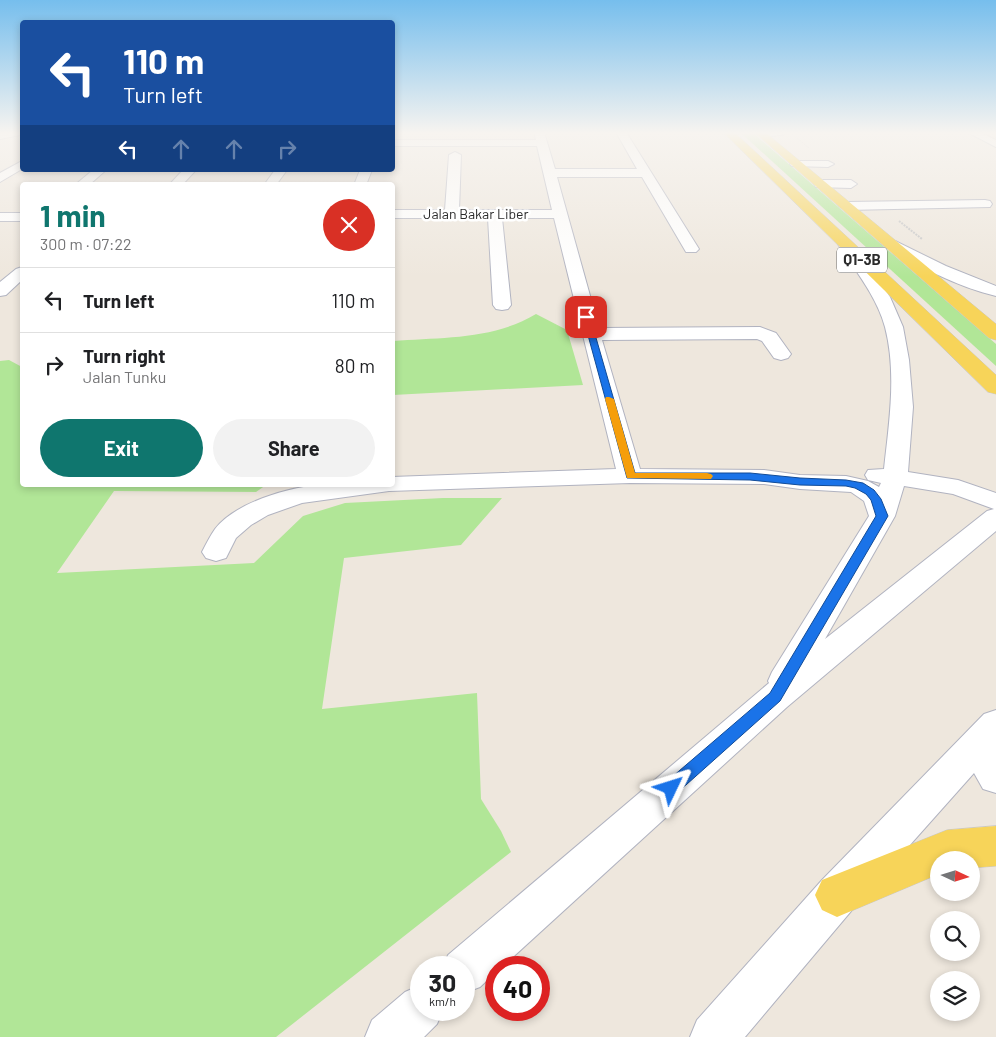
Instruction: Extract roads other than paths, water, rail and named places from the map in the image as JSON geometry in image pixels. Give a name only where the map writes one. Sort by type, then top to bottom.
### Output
[{"type":"main road","name":"Q1-3B","points":[[779,180],[996,386]]},
{"type":"main road","points":[[816,180],[996,334]]},
{"type":"main road","points":[[837,895],[947,850],[996,846]]},
{"type":"street","points":[[452,214],[454,180]]},
{"type":"street","points":[[552,180],[630,476]]},
{"type":"street","points":[[649,180],[691,249]]},
{"type":"street","points":[[820,184],[851,184]]},
{"type":"street","points":[[846,206],[985,204]]},
{"type":"street","points":[[494,214],[502,305]]},
{"type":"street","name":"Jalan Bakar Liber","points":[[395,215],[560,214]]},
{"type":"street","points":[[0,217],[20,217]]},
{"type":"street","points":[[884,240],[928,266],[957,279],[996,291]]},
{"type":"street","points":[[775,697],[882,516],[895,477],[902,407],[899,360],[894,326],[881,297],[845,244]]},
{"type":"street","points":[[0,291],[20,274]]},
{"type":"street","points":[[591,334],[760,332],[770,336],[781,354]]},
{"type":"street","points":[[856,474],[878,467],[885,454],[897,449]]},
{"type":"street","points":[[395,484],[630,476],[764,477],[792,474],[856,474],[895,477],[958,487],[996,502]]},
{"type":"street","points":[[764,477],[800,482],[846,483],[859,486],[870,492],[876,499],[882,516]]},
{"type":"street","points":[[216,552],[227,532],[246,516],[270,505],[325,491],[363,487]]},
{"type":"street","points":[[475,961],[775,697],[996,517]]},
{"type":"street","points":[[986,734],[996,777]]},
{"type":"street","points":[[714,1037],[837,895],[986,734]]},
{"type":"street","points":[[389,1037],[410,1018]]}]
